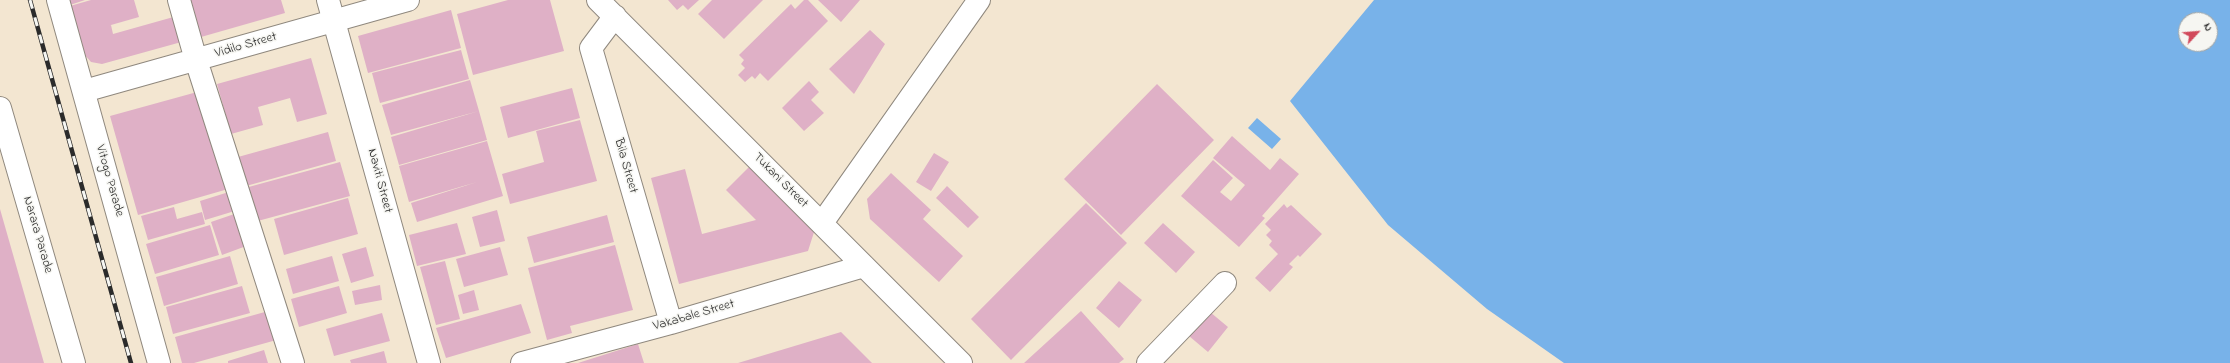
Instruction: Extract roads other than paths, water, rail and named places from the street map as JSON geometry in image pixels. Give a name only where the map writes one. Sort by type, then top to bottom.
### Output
[{"type":"street","name":"Vitogo Parade","points":[[58,0],[159,363]]},
{"type":"street","points":[[179,0],[196,60],[293,363]]},
{"type":"street","name":"Vidilo Street","points":[[84,91],[196,60],[331,10],[408,0]]},
{"type":"street","name":"Tukani Street","points":[[598,0],[961,363]]},
{"type":"street","points":[[822,223],[978,0]]},
{"type":"street","name":"Naviti Street","points":[[331,10],[429,363]]},
{"type":"street","name":"Bila Street","points":[[615,16],[591,48],[671,323]]},
{"type":"street","name":"Narara Parade","points":[[0,108],[74,363]]},
{"type":"street","name":"Vakabale Street","points":[[522,363],[671,323],[864,266]]},
{"type":"street","points":[[1148,363],[1225,283]]},
{"type":"water","points":[[1374,0],[2230,0],[2230,363],[1564,363],[1487,309],[1388,225],[1290,101]]},
{"type":"water","points":[[1257,118],[1281,139],[1272,149],[1248,128]]},
{"type":"railway","points":[[30,0],[131,363]]}]
